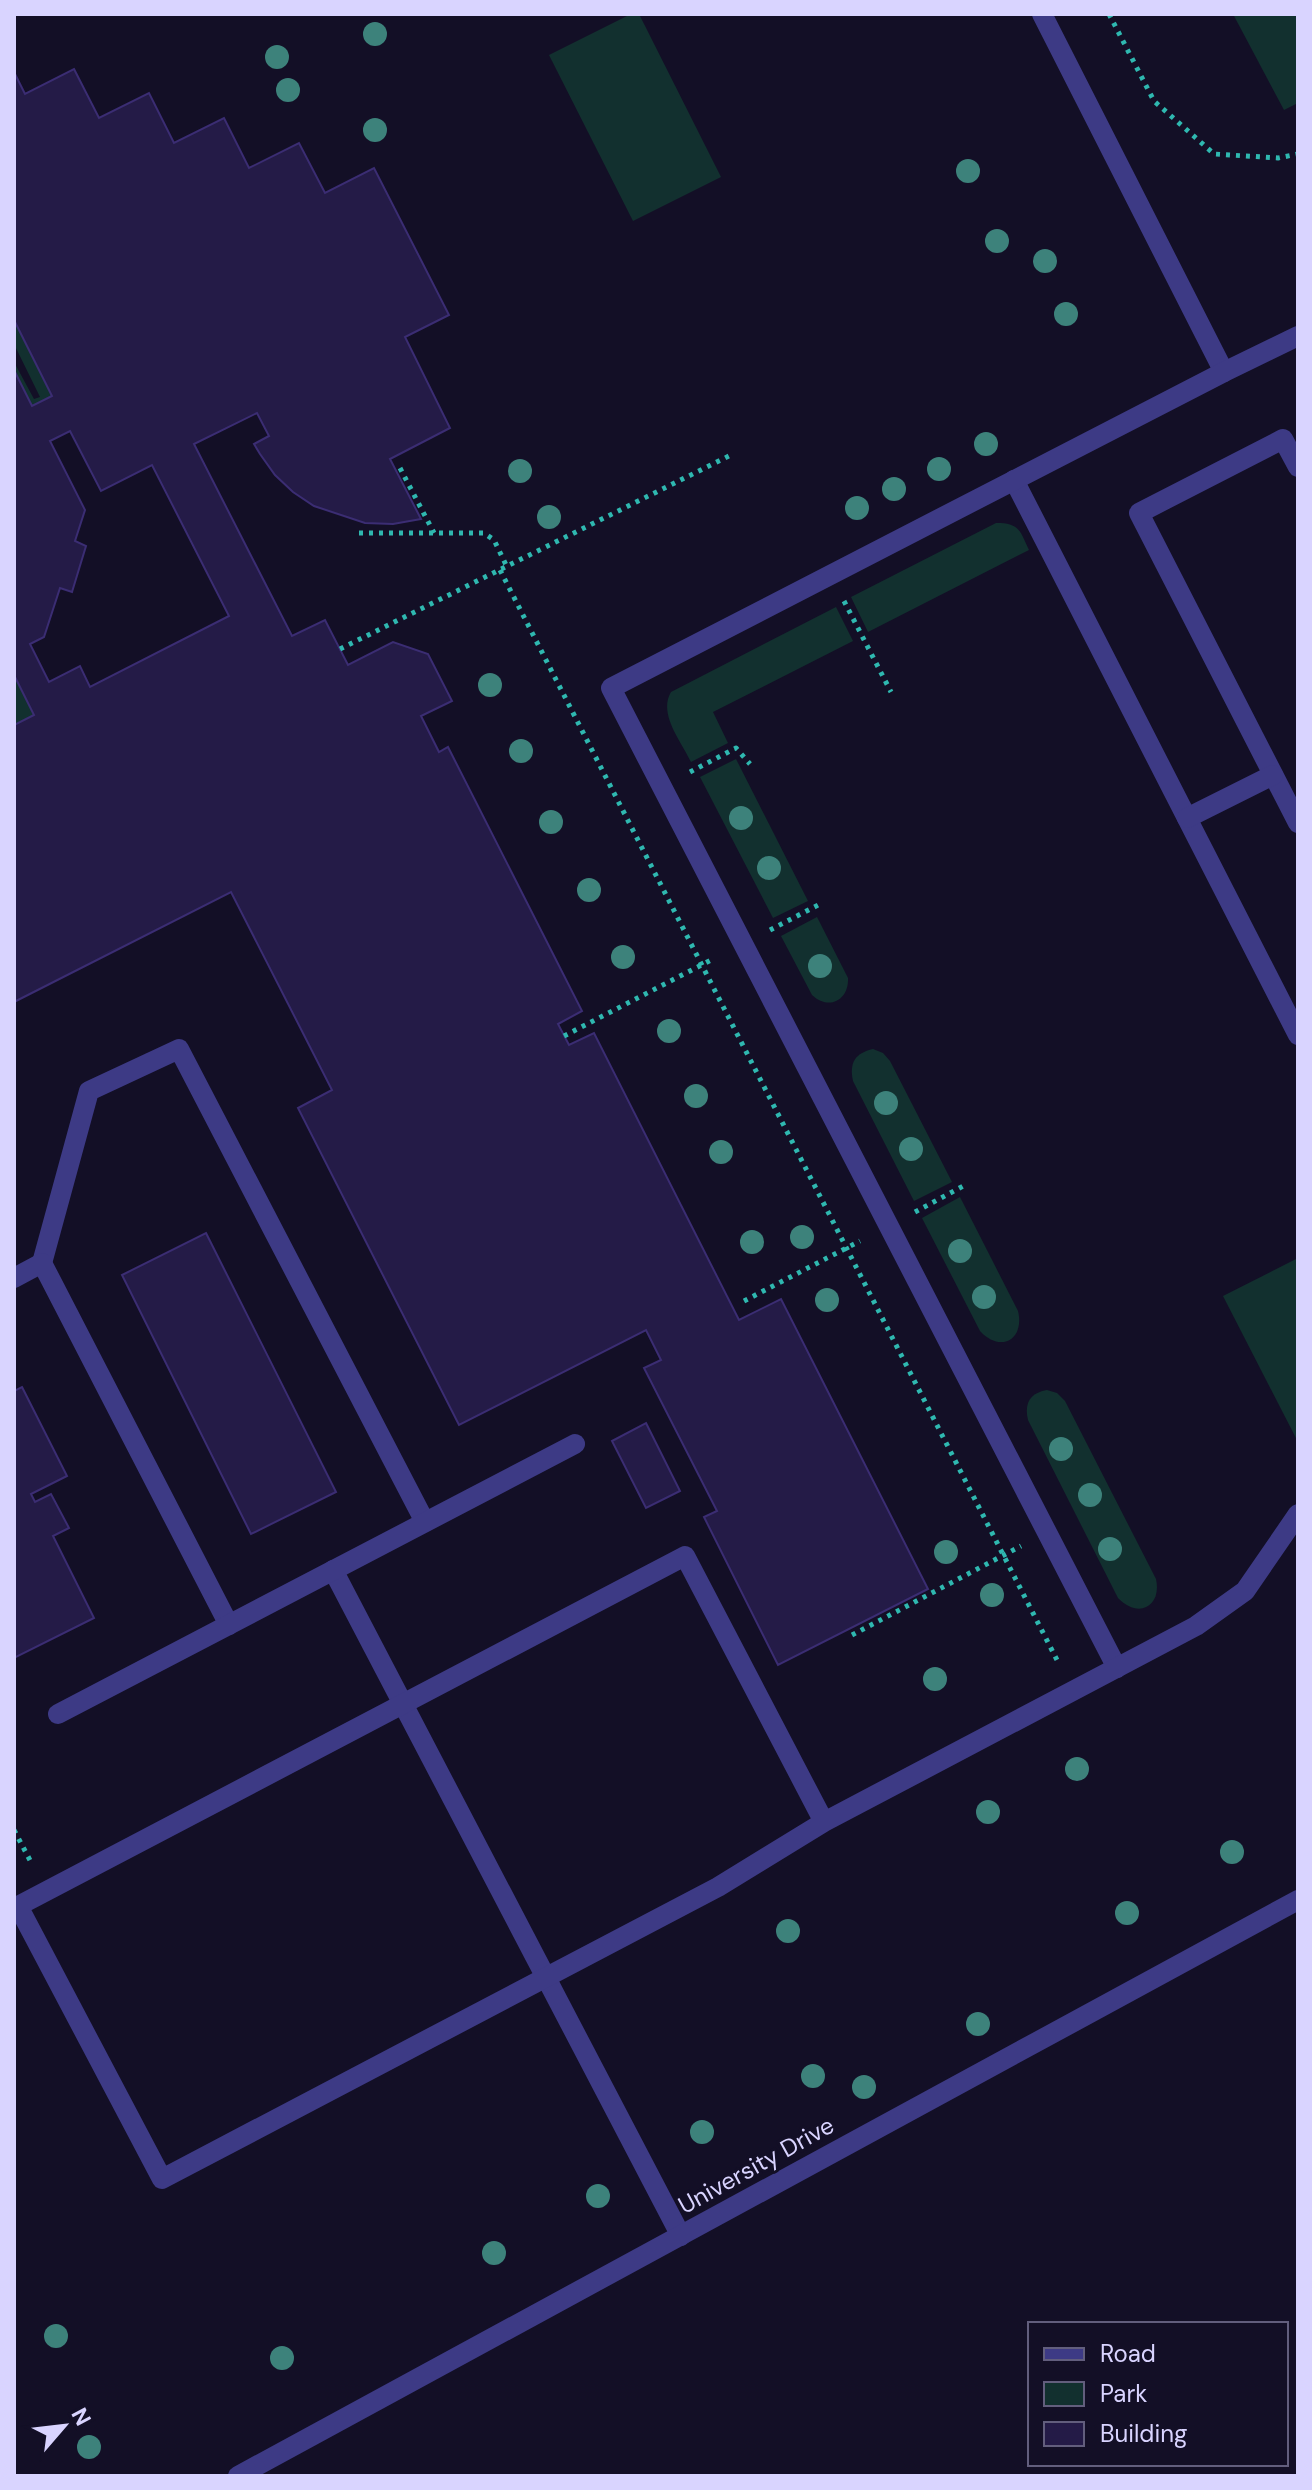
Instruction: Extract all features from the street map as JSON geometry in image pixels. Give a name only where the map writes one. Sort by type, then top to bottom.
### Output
[{"type":"street","points":[[1042,14],[1224,372]]},
{"type":"street","points":[[1117,1668],[611,688],[1298,336]]},
{"type":"street","points":[[1298,467],[1283,439],[1139,513],[1298,823]]},
{"type":"street","points":[[1014,480],[1298,1035]]},
{"type":"street","points":[[1187,818],[1273,775]]},
{"type":"street","points":[[229,1625],[42,1263],[89,1091],[179,1049],[425,1522]]},
{"type":"street","points":[[14,1278],[42,1263]]},
{"type":"street","points":[[58,1714],[575,1444]]},
{"type":"street","points":[[824,1822],[685,1556],[18,1906],[162,2179],[718,1887],[824,1822],[1196,1626],[1245,1591],[1298,1514]]},
{"type":"street","points":[[333,1570],[681,2236]]},
{"type":"street","name":"University Drive","points":[[238,2476],[1298,1900]]},
{"type":"path","points":[[1109,14],[1154,101],[1214,154],[1278,158],[1298,154]]},
{"type":"path","points":[[340,649],[731,455]]},
{"type":"path","points":[[400,468],[434,533]]},
{"type":"path","points":[[359,533],[484,533],[494,540],[504,568],[702,965],[1073,1691]]},
{"type":"path","points":[[831,575],[891,692]]},
{"type":"path","points":[[564,1036],[822,903]]},
{"type":"path","points":[[744,1301],[967,1184]]},
{"type":"path","points":[[852,1635],[1047,1532]]},
{"type":"green space","points":[[631,14],[639,14],[721,177],[633,221],[549,55]]},
{"type":"green space","points":[[1233,14],[1298,14],[1298,103],[1284,110]]},
{"type":"green space","points":[[14,320],[52,396],[32,406],[14,370],[14,362],[34,399],[40,397],[14,344]]},
{"type":"green space","points":[[996,523],[1018,529],[1029,550],[868,632],[851,597]]},
{"type":"green space","points":[[836,607],[853,641],[713,712],[728,743],[691,762],[669,718],[667,709],[671,692]]},
{"type":"green space","points":[[14,675],[34,715],[14,725]]},
{"type":"green space","points":[[736,759],[808,901],[773,918],[700,777]]},
{"type":"green space","points":[[817,917],[848,978],[845,992],[837,1001],[825,1002],[812,995],[781,936]]},
{"type":"green space","points":[[873,1049],[883,1053],[890,1061],[952,1182],[914,1201],[853,1081],[855,1060]]},
{"type":"green space","points":[[960,1197],[1018,1311],[1018,1329],[1014,1336],[1003,1342],[988,1338],[980,1331],[922,1218]]},
{"type":"green space","points":[[1298,1258],[1298,1442],[1223,1296]]},
{"type":"green space","points":[[1047,1390],[1057,1393],[1065,1401],[1156,1579],[1155,1597],[1147,1607],[1133,1608],[1118,1598],[1028,1420],[1030,1400]]},
{"type":"building","points":[[74,69],[99,118],[149,93],[174,143],[224,118],[249,168],[299,143],[325,193],[374,168],[449,315],[405,337],[450,428],[390,459],[421,519],[393,524],[365,523],[314,506],[275,475],[260,454],[254,444],[269,436],[257,413],[194,444],[292,636],[325,620],[348,665],[393,642],[428,654],[452,701],[421,716],[439,752],[448,747],[582,1011],[558,1024],[569,1045],[594,1033],[739,1320],[781,1299],[928,1589],[778,1665],[704,1517],[717,1511],[644,1368],[661,1360],[646,1330],[459,1425],[298,1108],[332,1090],[231,892],[14,1002],[14,725],[34,715],[14,675],[14,370],[32,406],[52,396],[14,320],[14,72],[25,94]],"holes":[[[70,431],[101,491],[152,465],[229,616],[90,687],[80,666],[49,682],[30,644],[44,637],[60,588],[72,592],[86,546],[75,541],[85,510],[50,441]]]},
{"type":"building","points":[[206,1233],[336,1492],[251,1534],[122,1275]]},
{"type":"building","points":[[22,1387],[67,1476],[31,1494],[35,1502],[51,1494],[69,1528],[53,1536],[94,1618],[14,1658],[14,1391]]},
{"type":"building","points":[[646,1423],[680,1491],[646,1508],[612,1441]]}]
